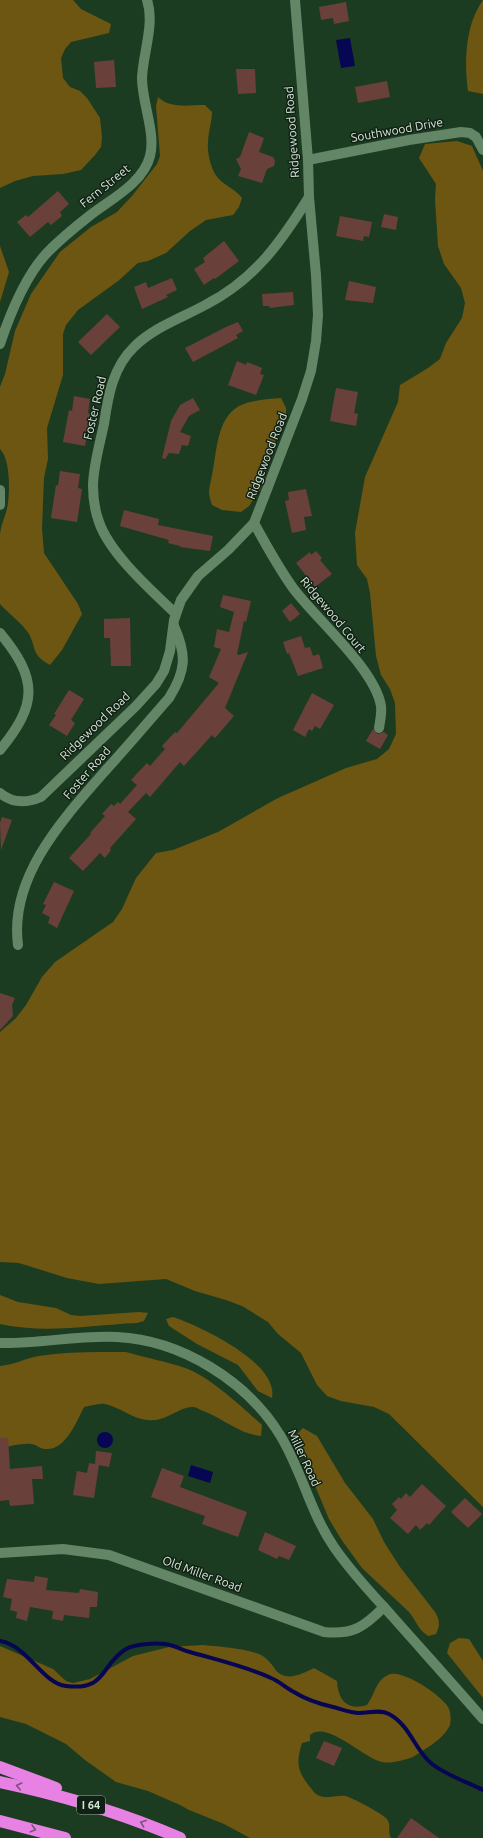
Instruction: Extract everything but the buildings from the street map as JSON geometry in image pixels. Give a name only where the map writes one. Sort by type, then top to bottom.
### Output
[{"type":"highway","points":[[0,1767],[54,1787],[82,1802]]},
{"type":"highway","name":"I 64","points":[[0,1782],[42,1791],[82,1802],[180,1838]]},
{"type":"highway","points":[[0,1821],[65,1838]]},
{"type":"street","name":"Fern Street","points":[[0,344],[9,320],[28,281],[45,255],[88,217],[136,180],[150,157],[150,133],[144,105],[142,82],[144,54],[150,15],[147,0]]},
{"type":"street","name":"Ridgewood Road","points":[[0,793],[10,799],[21,802],[32,801],[41,797],[136,706],[156,684],[164,671],[170,651],[176,614],[181,600],[198,576],[228,550],[254,523],[302,399],[311,371],[316,342],[318,315],[309,196],[308,160],[295,0]]},
{"type":"street","name":"Southwood Drive","points":[[308,160],[409,140],[461,132],[470,133],[476,137],[483,150]]},
{"type":"street","name":"Foster Road","points":[[176,614],[148,588],[118,555],[99,523],[95,507],[93,485],[106,410],[113,381],[122,361],[134,347],[150,333],[208,304],[233,289],[250,275],[267,258],[288,230],[309,196]]},
{"type":"street","points":[[0,490],[0,505]]},
{"type":"street","name":"Ridgewood Court","points":[[254,523],[278,568],[339,641],[373,685],[381,707],[379,728]]},
{"type":"street","name":"Foster Road","points":[[18,945],[17,919],[19,905],[29,878],[52,835],[170,698],[182,675],[184,660],[181,643],[174,626]]},
{"type":"street","points":[[0,633],[24,666],[28,680],[28,693],[23,716],[0,750]]},
{"type":"street","name":"Miller Road","points":[[0,1342],[46,1341],[101,1337],[124,1338],[152,1343],[170,1349],[192,1358],[218,1372],[246,1394],[271,1422],[289,1450],[319,1522],[333,1546],[355,1574],[483,1719]]},
{"type":"street","name":"Old Miller Road","points":[[0,1553],[63,1549],[109,1556],[324,1632],[339,1634],[352,1631],[364,1625],[384,1607]]},
{"type":"shaded area","points":[[0,0],[73,0],[81,9],[111,24],[109,33],[71,42],[65,49],[61,58],[63,78],[70,87],[80,91],[87,98],[100,118],[102,137],[101,147],[81,170],[63,174],[33,176],[15,181],[0,188]]},
{"type":"shaded area","points":[[483,0],[483,94],[468,91],[466,56],[472,21]]},
{"type":"shaded area","points":[[350,38],[355,66],[341,68],[336,40]]},
{"type":"shaded area","points":[[158,97],[163,101],[174,105],[205,105],[212,112],[208,147],[211,166],[218,178],[242,198],[239,207],[233,215],[206,220],[190,231],[166,253],[148,261],[138,263],[118,281],[78,310],[66,325],[63,334],[63,375],[47,428],[48,459],[44,478],[42,529],[44,553],[78,604],[82,614],[62,650],[50,665],[37,655],[29,634],[0,604],[0,533],[7,509],[9,478],[4,454],[0,449],[0,387],[5,374],[15,331],[31,294],[60,252],[91,227],[117,212],[132,196],[157,164],[160,156],[156,106]]},
{"type":"shaded area","points":[[457,141],[472,146],[483,171],[483,1507],[389,1414],[374,1407],[341,1401],[327,1396],[317,1385],[301,1353],[278,1334],[268,1322],[242,1306],[195,1291],[166,1279],[99,1284],[67,1278],[19,1263],[0,1262],[0,1032],[16,1018],[26,1005],[42,977],[55,962],[113,922],[122,909],[136,878],[156,853],[173,850],[218,832],[278,798],[346,768],[377,759],[389,749],[396,734],[395,703],[390,689],[381,675],[376,656],[370,593],[367,579],[357,565],[355,533],[365,477],[398,402],[400,385],[440,359],[446,343],[462,318],[465,303],[461,288],[444,264],[438,246],[435,199],[436,184],[419,158],[425,144]]},
{"type":"shaded area","points":[[0,246],[9,272],[0,302]]},
{"type":"shaded area","points":[[281,398],[286,408],[286,418],[276,438],[261,488],[249,506],[241,512],[222,510],[212,505],[209,494],[210,486],[219,437],[226,419],[231,412],[239,406],[249,402]]},
{"type":"shaded area","points":[[0,1295],[18,1302],[56,1308],[71,1315],[80,1316],[139,1312],[148,1313],[144,1321],[137,1323],[51,1329],[17,1327],[0,1324]]},
{"type":"shaded area","points":[[173,1317],[218,1337],[251,1359],[263,1372],[271,1385],[272,1398],[258,1391],[238,1365],[197,1344],[169,1326],[166,1319]]},
{"type":"shaded area","points":[[126,1352],[185,1368],[204,1378],[225,1393],[262,1425],[261,1436],[239,1430],[213,1415],[194,1407],[188,1407],[161,1419],[148,1420],[137,1418],[105,1404],[98,1404],[84,1407],[69,1435],[58,1446],[43,1449],[33,1444],[0,1447],[0,1366],[50,1354]]},
{"type":"shaded area","points":[[303,1428],[317,1436],[345,1483],[373,1519],[384,1542],[400,1567],[435,1612],[439,1623],[436,1634],[428,1636],[421,1630],[409,1612],[362,1568],[341,1539],[329,1519],[316,1488],[307,1457],[296,1435]]},
{"type":"shaded area","points":[[105,1432],[111,1434],[113,1440],[111,1446],[105,1448],[99,1446],[97,1440],[99,1434]]},
{"type":"shaded area","points":[[191,1465],[213,1472],[210,1483],[188,1476]]},
{"type":"shaded area","points":[[459,1638],[469,1639],[483,1661],[483,1698],[447,1653],[450,1643]]},
{"type":"shaded area","points":[[203,1645],[239,1649],[259,1654],[266,1658],[279,1673],[284,1676],[299,1675],[314,1668],[337,1681],[339,1694],[349,1705],[367,1705],[380,1681],[388,1675],[394,1674],[402,1675],[420,1684],[444,1702],[449,1709],[451,1718],[450,1725],[439,1739],[413,1757],[393,1762],[382,1762],[326,1732],[317,1732],[310,1735],[310,1741],[302,1743],[298,1761],[300,1771],[314,1792],[323,1797],[345,1796],[378,1813],[388,1820],[391,1838],[250,1838],[224,1824],[148,1791],[116,1782],[85,1760],[66,1744],[26,1724],[0,1717],[0,1646],[53,1669],[66,1681],[73,1683],[90,1679],[133,1656],[169,1647]]},
{"type":"waterway","points":[[0,1641],[10,1644],[18,1649],[49,1678],[57,1683],[66,1686],[79,1687],[89,1685],[96,1681],[111,1662],[126,1649],[145,1644],[165,1644],[175,1646],[274,1679],[298,1695],[318,1703],[359,1713],[378,1711],[389,1714],[403,1725],[426,1759],[432,1764],[450,1775],[483,1790]]}]
